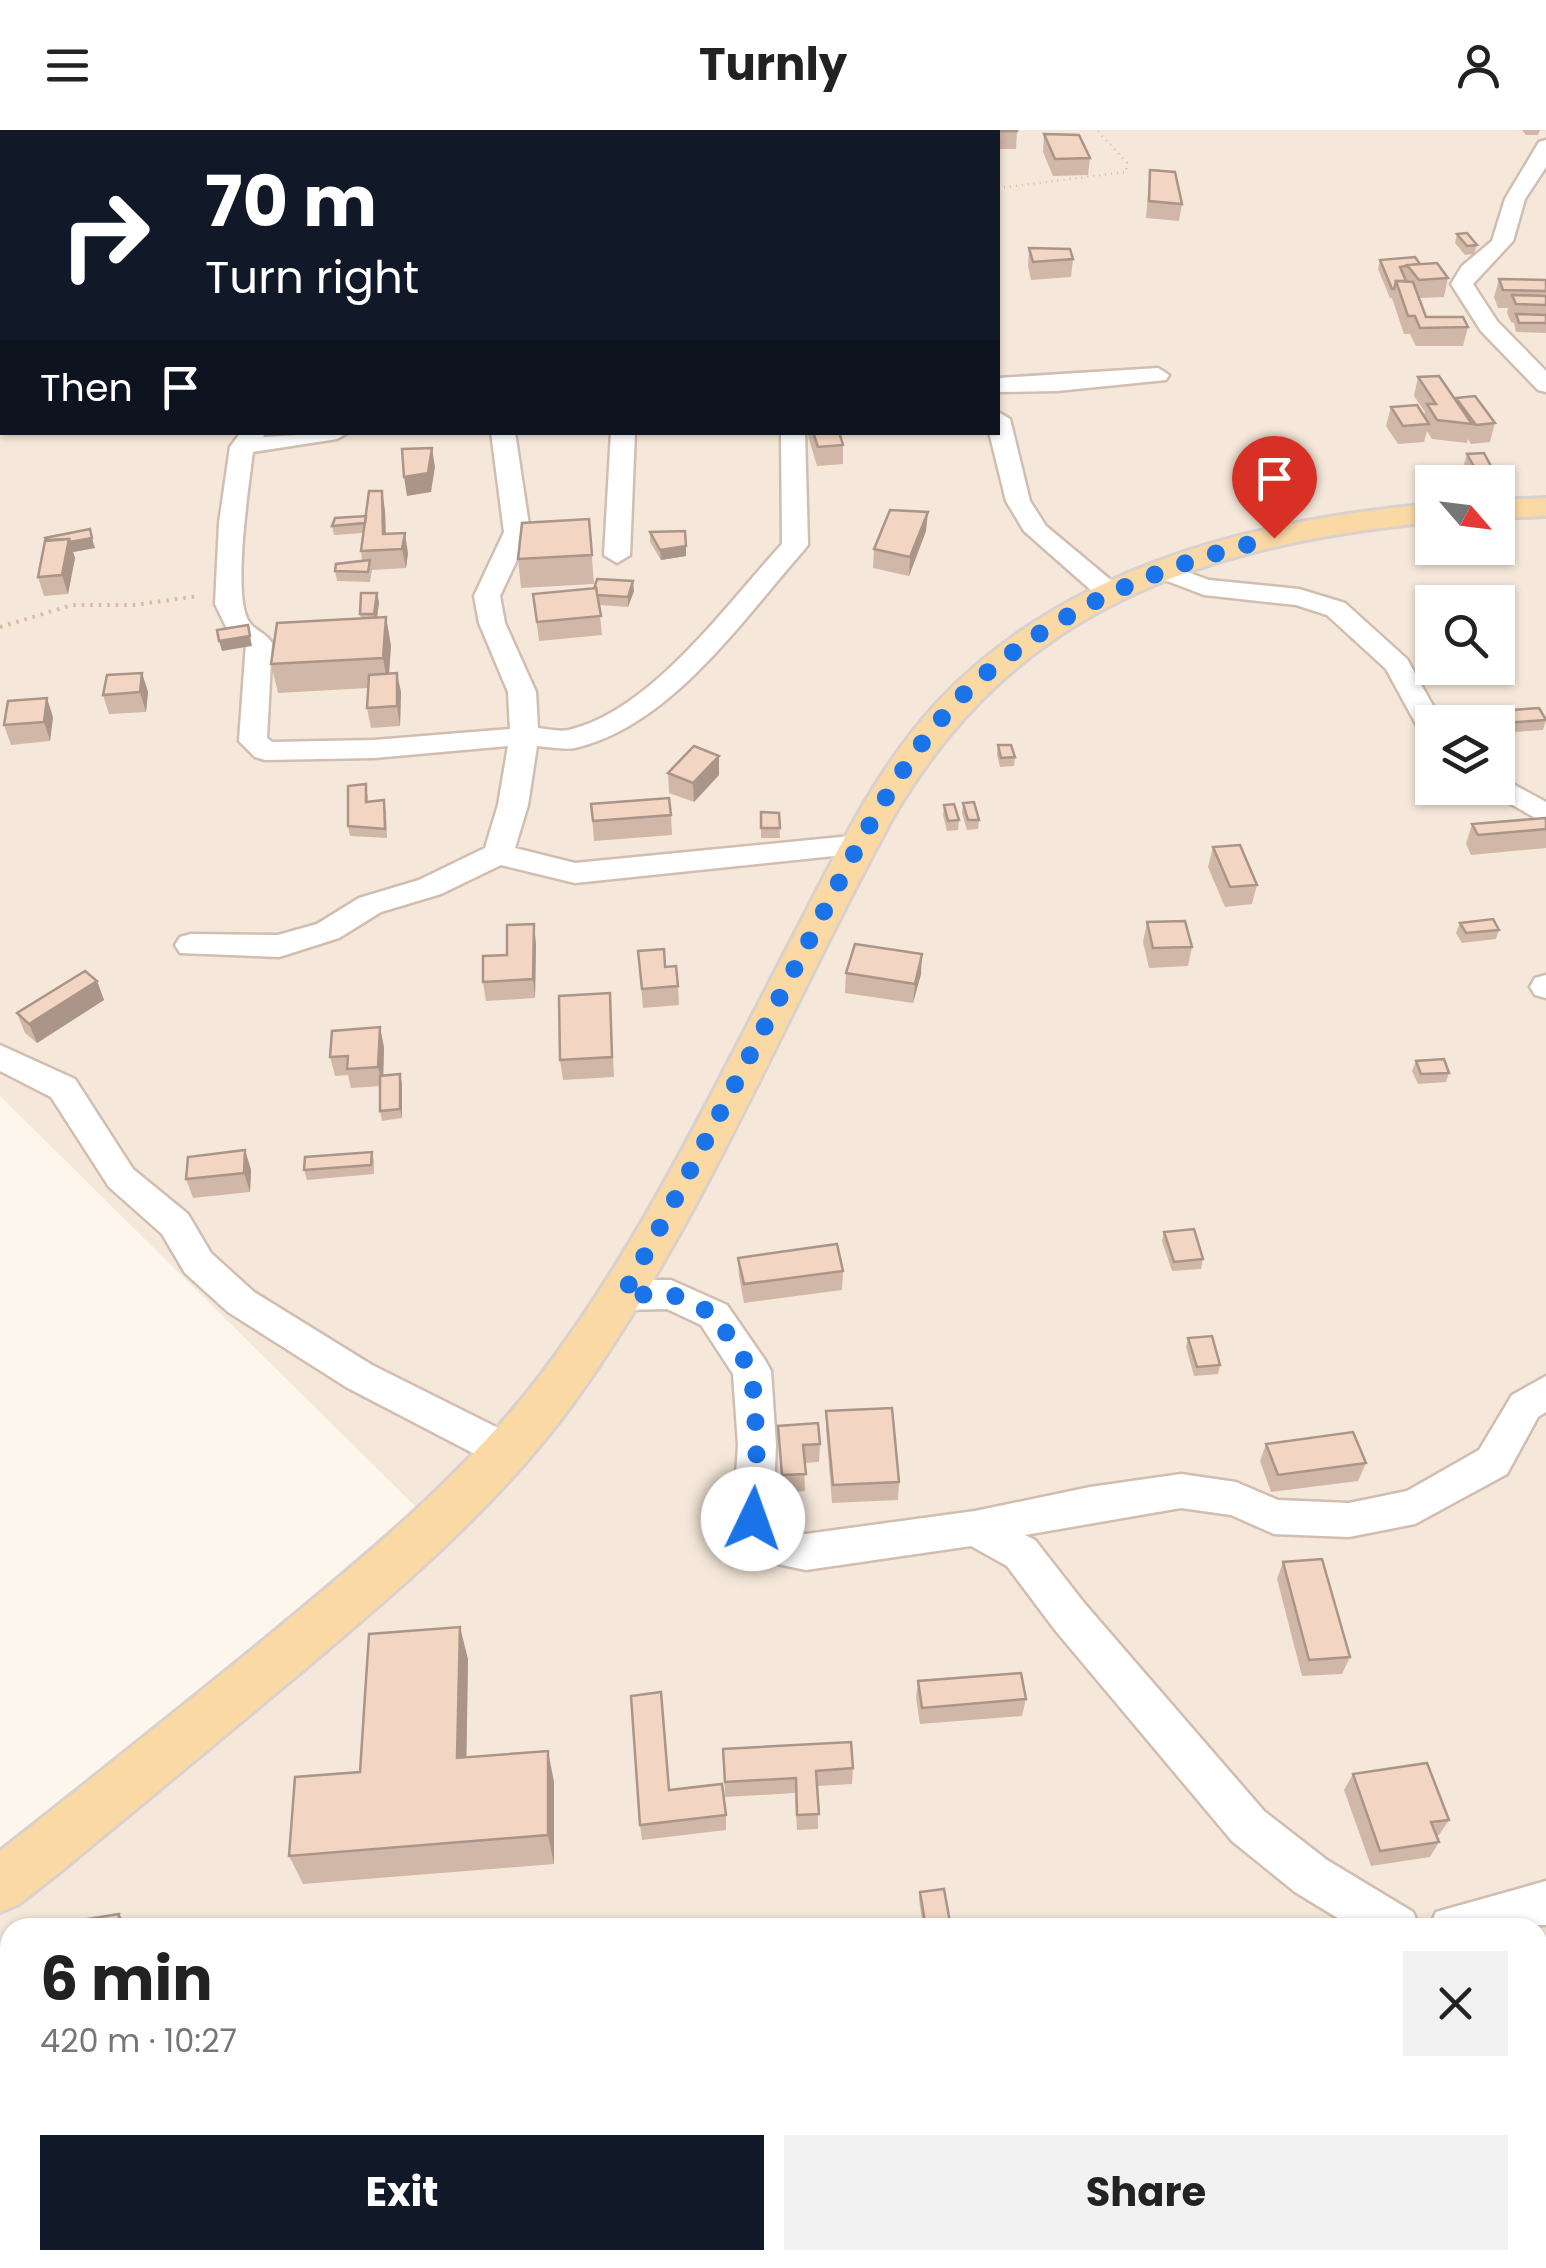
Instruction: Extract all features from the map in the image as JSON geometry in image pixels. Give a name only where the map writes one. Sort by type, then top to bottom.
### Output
[{"type":"main road","points":[[1515,509],[1546,507]]},
{"type":"main road","points":[[0,1885],[122,1790],[397,1560],[506,1451],[555,1391],[623,1295],[861,845],[920,744],[989,671],[1060,620],[1109,592],[1217,551],[1302,531],[1415,515]]},
{"type":"street","points":[[1546,146],[1542,162],[1512,207],[1508,234],[1494,253],[1470,266],[1462,284],[1471,306],[1494,336],[1546,385]]},
{"type":"street","points":[[1000,385],[1158,375]]},
{"type":"street","points":[[1000,427],[1018,501],[1037,532],[1109,592]]},
{"type":"street","points":[[304,435],[248,440],[232,523],[232,592],[228,604],[239,629],[255,636],[260,643],[253,740],[265,751],[374,748],[524,736],[570,740],[628,714],[660,694],[795,545],[793,435]]},
{"type":"street","points":[[498,854],[513,805],[524,736],[522,692],[492,623],[487,596],[517,532],[503,435]]},
{"type":"street","points":[[617,555],[624,435]]},
{"type":"street","points":[[1163,571],[1204,587],[1298,597],[1336,609],[1397,665],[1419,705]]},
{"type":"street","points":[[1515,796],[1546,815]]},
{"type":"street","points":[[191,945],[279,946],[328,931],[370,904],[430,887],[498,854],[574,873],[861,845]]},
{"type":"street","points":[[0,1057],[63,1088],[121,1178],[175,1224],[198,1263],[242,1302],[359,1376],[506,1451]]},
{"type":"street","points":[[623,1295],[671,1294],[714,1314],[752,1372],[757,1445],[753,1519],[772,1548],[806,1552],[975,1528],[1090,1504],[1181,1492],[1236,1499],[1274,1517],[1349,1520],[1416,1508],[1493,1462],[1525,1406],[1546,1392]]},
{"type":"street","points":[[975,1528],[1022,1554],[1106,1661],[1248,1826],[1311,1876],[1380,1918]]},
{"type":"street","points":[[1490,1918],[1546,1903]]},
{"type":"path","points":[[1000,188],[1044,179],[1126,172],[1127,163],[1096,130]]},
{"type":"path","points":[[0,627],[87,602],[134,605],[232,592]]},
{"type":"shaded area","points":[[1000,130],[1546,130],[1546,1918],[0,1918],[0,1894],[426,1517],[0,1096],[0,435],[1000,435]]},
{"type":"building","points":[[1044,134],[1079,135],[1090,158],[1055,159]]},
{"type":"building","points":[[1150,170],[1175,172],[1182,204],[1149,201]]},
{"type":"building","points":[[1467,233],[1477,245],[1467,246],[1457,234]]},
{"type":"building","points":[[1029,248],[1070,249],[1073,259],[1033,262]]},
{"type":"building","points":[[1415,257],[1420,264],[1400,267],[1406,281],[1396,281],[1392,289],[1380,260]]},
{"type":"building","points":[[1437,263],[1448,278],[1419,280],[1407,265]]},
{"type":"building","points":[[1499,279],[1546,280],[1546,291],[1503,290]]},
{"type":"building","points":[[1396,281],[1413,282],[1426,317],[1463,317],[1468,327],[1420,328],[1415,316],[1408,316]]},
{"type":"building","points":[[1512,295],[1546,296],[1546,305],[1516,304]]},
{"type":"building","points":[[1516,314],[1546,315],[1546,323],[1519,323]]},
{"type":"building","points":[[1439,376],[1472,424],[1437,420],[1427,404],[1436,404],[1418,377]]},
{"type":"building","points":[[1475,396],[1495,423],[1476,425],[1456,398]]},
{"type":"building","points":[[1417,405],[1429,424],[1403,426],[1391,407]]},
{"type":"building","points":[[814,435],[840,435],[843,445],[818,447]]},
{"type":"building","points":[[432,448],[428,473],[404,477],[402,449]]},
{"type":"building","points":[[1484,453],[1490,465],[1473,465],[1467,454]]},
{"type":"building","points":[[369,491],[382,491],[383,534],[405,533],[402,549],[361,551]]},
{"type":"building","points":[[890,510],[928,512],[910,557],[874,549]]},
{"type":"building","points":[[366,516],[365,523],[332,526],[335,518]]},
{"type":"building","points":[[589,519],[592,555],[518,559],[522,523]]},
{"type":"building","points":[[90,529],[92,538],[70,542],[45,538]]},
{"type":"building","points":[[685,531],[686,546],[660,550],[650,532]]},
{"type":"building","points":[[69,539],[62,575],[38,577],[45,541]]},
{"type":"building","points":[[370,560],[368,572],[335,571],[336,564]]},
{"type":"building","points":[[597,579],[633,581],[628,597],[597,595]]},
{"type":"building","points":[[596,588],[601,616],[537,622],[533,594]]},
{"type":"building","points":[[361,593],[377,593],[374,614],[360,614]]},
{"type":"building","points":[[386,617],[383,658],[271,664],[277,623]]},
{"type":"building","points":[[248,625],[250,636],[219,641],[217,630]]},
{"type":"building","points":[[142,673],[140,692],[103,695],[107,675]]},
{"type":"building","points":[[397,673],[397,706],[367,708],[369,675]]},
{"type":"building","points":[[47,698],[44,722],[4,725],[8,701]]},
{"type":"building","points":[[1539,708],[1546,720],[1515,722],[1515,710]]},
{"type":"building","points":[[998,745],[1011,745],[1015,757],[1001,758]]},
{"type":"building","points":[[694,746],[719,756],[693,783],[668,773]]},
{"type":"building","points":[[366,784],[366,802],[384,800],[385,829],[348,826],[348,786]]},
{"type":"building","points":[[669,798],[671,815],[593,821],[591,804]]},
{"type":"building","points":[[974,802],[979,820],[968,820],[963,803]]},
{"type":"building","points":[[954,804],[959,820],[948,821],[944,805]]},
{"type":"building","points":[[761,812],[779,813],[780,828],[761,828]]},
{"type":"building","points":[[1546,818],[1546,829],[1478,835],[1472,824]]},
{"type":"building","points":[[1240,845],[1257,885],[1230,887],[1213,847]]},
{"type":"building","points":[[1493,919],[1499,930],[1466,933],[1460,923]]},
{"type":"building","points":[[1185,921],[1192,947],[1153,948],[1147,922]]},
{"type":"building","points":[[534,924],[533,979],[483,982],[483,956],[507,955],[507,925]]},
{"type":"building","points":[[855,944],[922,954],[915,984],[846,973]]},
{"type":"building","points":[[664,949],[665,967],[676,966],[678,986],[642,989],[638,951]]},
{"type":"building","points":[[85,971],[97,981],[29,1024],[17,1013]]},
{"type":"building","points":[[610,993],[612,1057],[560,1060],[559,996]]},
{"type":"building","points":[[380,1027],[378,1067],[347,1069],[348,1056],[330,1057],[332,1031]]},
{"type":"building","points":[[1444,1059],[1449,1073],[1421,1074],[1416,1061]]},
{"type":"building","points":[[400,1074],[400,1109],[380,1111],[380,1076]]},
{"type":"building","points":[[245,1150],[244,1173],[186,1179],[188,1157]]},
{"type":"building","points":[[372,1152],[371,1165],[304,1170],[305,1157]]},
{"type":"building","points":[[1194,1229],[1203,1259],[1174,1262],[1164,1232]]},
{"type":"building","points":[[837,1244],[843,1271],[744,1284],[738,1258]]},
{"type":"building","points":[[1212,1336],[1220,1365],[1197,1367],[1188,1338]]},
{"type":"building","points":[[892,1408],[899,1482],[833,1485],[826,1411]]},
{"type":"building","points":[[818,1423],[820,1444],[803,1445],[806,1474],[782,1475],[778,1426]]},
{"type":"building","points":[[1353,1432],[1366,1463],[1278,1475],[1266,1444]]},
{"type":"building","points":[[1322,1559],[1350,1657],[1309,1660],[1283,1562]]},
{"type":"building","points":[[460,1627],[457,1758],[548,1751],[548,1835],[289,1856],[295,1777],[360,1772],[369,1634]]},
{"type":"building","points":[[1021,1673],[1026,1699],[922,1708],[918,1681]]},
{"type":"building","points":[[661,1692],[669,1790],[722,1784],[726,1815],[640,1825],[631,1696]]},
{"type":"building","points":[[851,1742],[853,1768],[816,1771],[819,1814],[797,1815],[796,1778],[725,1782],[723,1749]]},
{"type":"building","points":[[1427,1763],[1449,1820],[1431,1822],[1439,1842],[1380,1851],[1353,1774]]},
{"type":"building","points":[[944,1889],[949,1918],[924,1918],[920,1892]]},
{"type":"route","points":[[753,1519],[757,1445],[752,1372],[714,1314],[671,1294],[623,1295],[850,863],[920,744],[989,671],[1060,620],[1109,592],[1217,551],[1274,538]]}]
